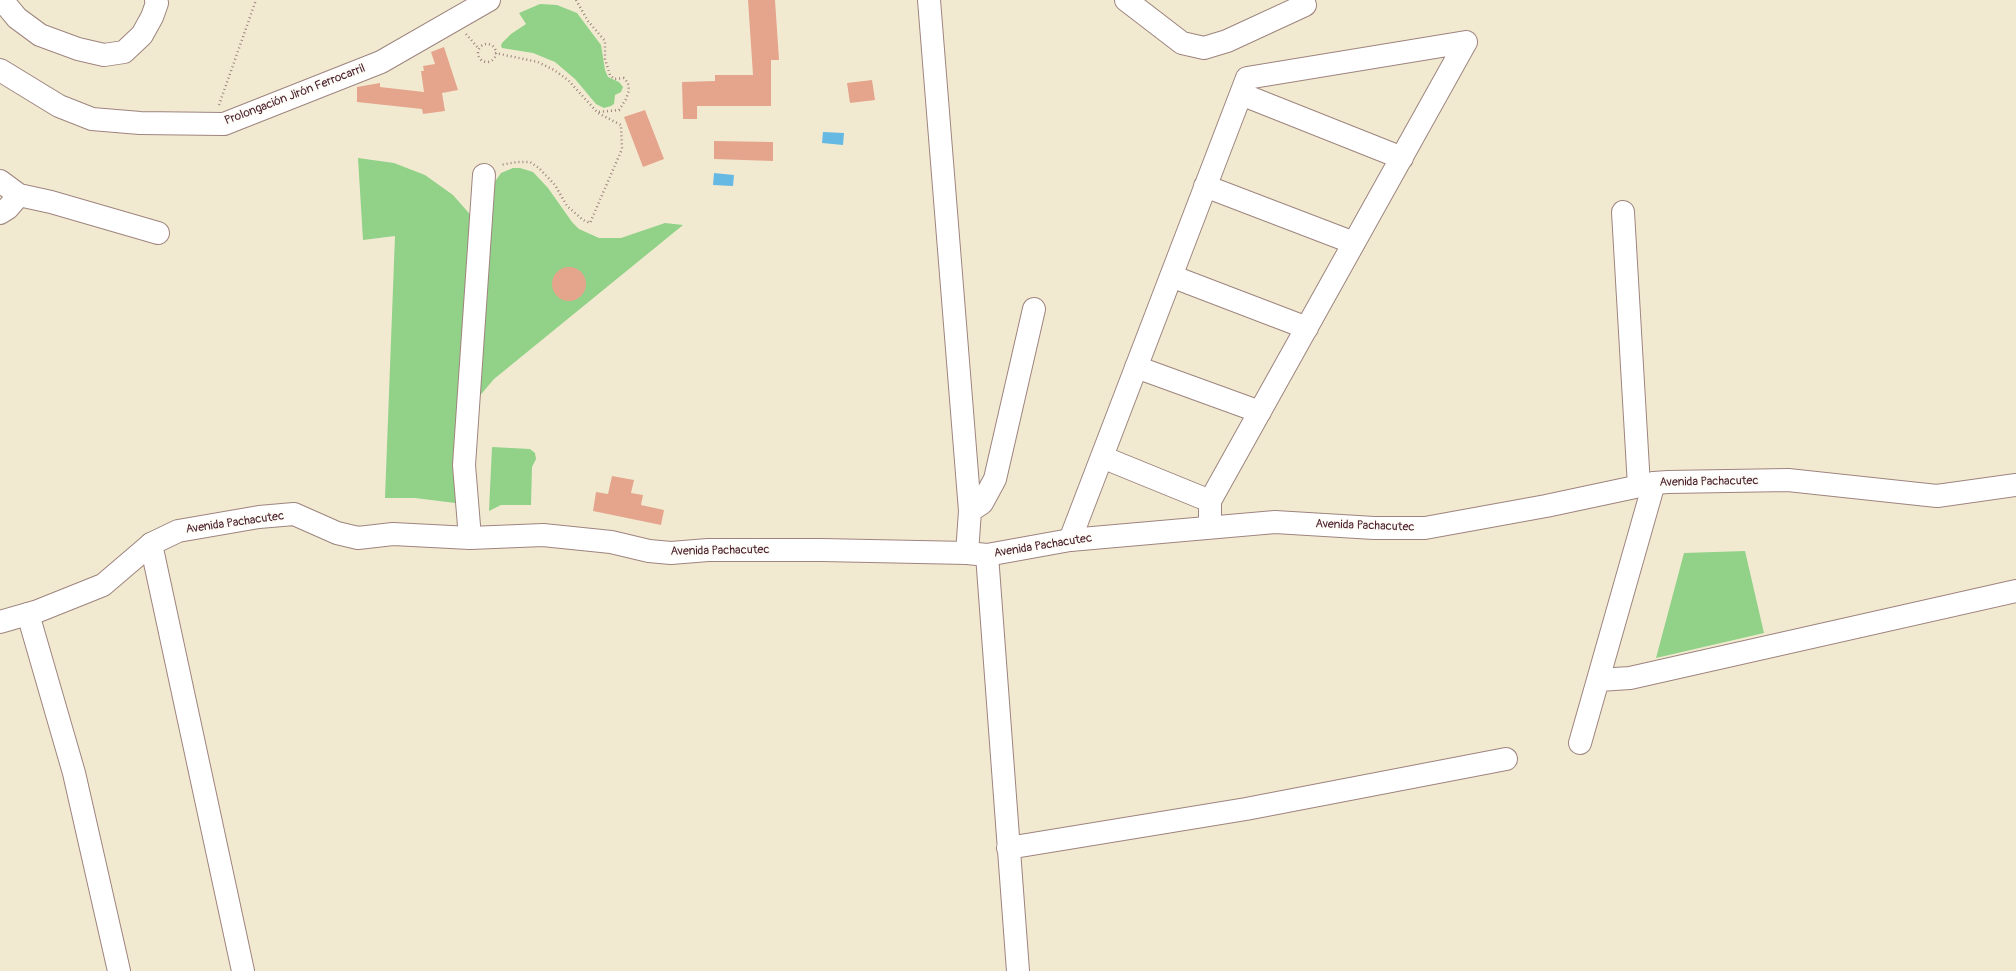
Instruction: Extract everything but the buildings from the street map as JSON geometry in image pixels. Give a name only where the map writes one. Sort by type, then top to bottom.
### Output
[{"type":"street","points":[[2,0],[17,18],[40,35],[78,49],[104,55],[124,52],[142,36],[152,17],[157,3],[156,0]]},
{"type":"street","name":"Prolongación Jirón Ferrocarril","points":[[0,70],[59,106],[92,119],[140,123],[224,124],[381,62],[489,0]]},
{"type":"street","points":[[929,0],[970,510],[977,554],[1008,848],[1018,971]]},
{"type":"street","points":[[1126,0],[1182,43],[1204,48],[1227,41],[1305,5]]},
{"type":"street","points":[[1070,540],[1247,78],[1466,42],[1210,501],[1210,528]]},
{"type":"street","points":[[1241,94],[1402,158]]},
{"type":"street","points":[[470,538],[464,465],[484,175]]},
{"type":"street","points":[[0,181],[19,194],[158,233]]},
{"type":"street","points":[[1205,186],[1354,243]]},
{"type":"street","points":[[0,213],[8,208],[19,194]]},
{"type":"street","points":[[1580,743],[1598,680],[1647,484],[1622,212]]},
{"type":"street","points":[[1171,276],[1307,328]]},
{"type":"street","points":[[970,510],[982,504],[996,479],[1034,309]]},
{"type":"street","points":[[1136,366],[1260,412]]},
{"type":"street","points":[[1102,457],[1210,501]]},
{"type":"street","name":"Avenida Pachacutec","points":[[0,622],[28,614],[103,586],[151,544],[178,531],[259,517],[294,514],[337,533],[358,538],[393,534],[470,538],[543,535],[611,542],[649,551],[671,553],[708,550],[977,554],[1070,540],[1275,522],[1374,528],[1425,528],[1546,506],[1647,484],[1788,480],[1937,496],[2016,485]]},
{"type":"street","points":[[151,544],[243,971]]},
{"type":"street","points":[[1598,680],[1630,678],[2016,591]]},
{"type":"street","points":[[28,614],[74,773],[119,971]]},
{"type":"street","points":[[1008,848],[1246,809],[1506,760]]},
{"type":"path","points":[[213,124],[256,0]]},
{"type":"path","points":[[576,0],[588,21],[605,41],[605,59],[610,75],[614,79],[624,78],[628,83],[626,99],[619,110],[598,112]]},
{"type":"path","points":[[486,44],[494,47],[495,53],[492,60],[488,62],[480,58],[478,54],[481,46],[486,44]]},
{"type":"path","points":[[484,175],[488,170],[504,164],[530,162],[548,175],[567,206],[582,220],[590,223],[622,149],[621,125],[598,112],[576,88],[554,70],[538,62],[495,53]]},
{"type":"green space","points":[[540,4],[557,5],[577,13],[601,45],[605,70],[608,77],[619,82],[623,87],[621,92],[615,95],[614,104],[604,108],[596,104],[575,79],[555,62],[533,53],[502,48],[502,43],[511,34],[526,24],[519,13]]},
{"type":"green space","points":[[358,158],[394,163],[425,175],[453,195],[475,220],[455,503],[415,498],[385,498],[395,236],[363,240]]},
{"type":"green space","points":[[513,168],[520,168],[533,172],[548,188],[572,222],[579,229],[599,238],[621,238],[665,223],[683,225],[494,379],[477,399],[494,183],[501,173]]},
{"type":"green space","points":[[492,447],[530,449],[535,453],[536,459],[532,467],[531,505],[501,505],[489,511]]},
{"type":"green space","points":[[1745,551],[1764,633],[1656,658],[1684,553]]},
{"type":"water","points":[[823,132],[844,133],[843,145],[822,143]]},
{"type":"water","points":[[714,173],[734,175],[733,186],[713,185]]}]
